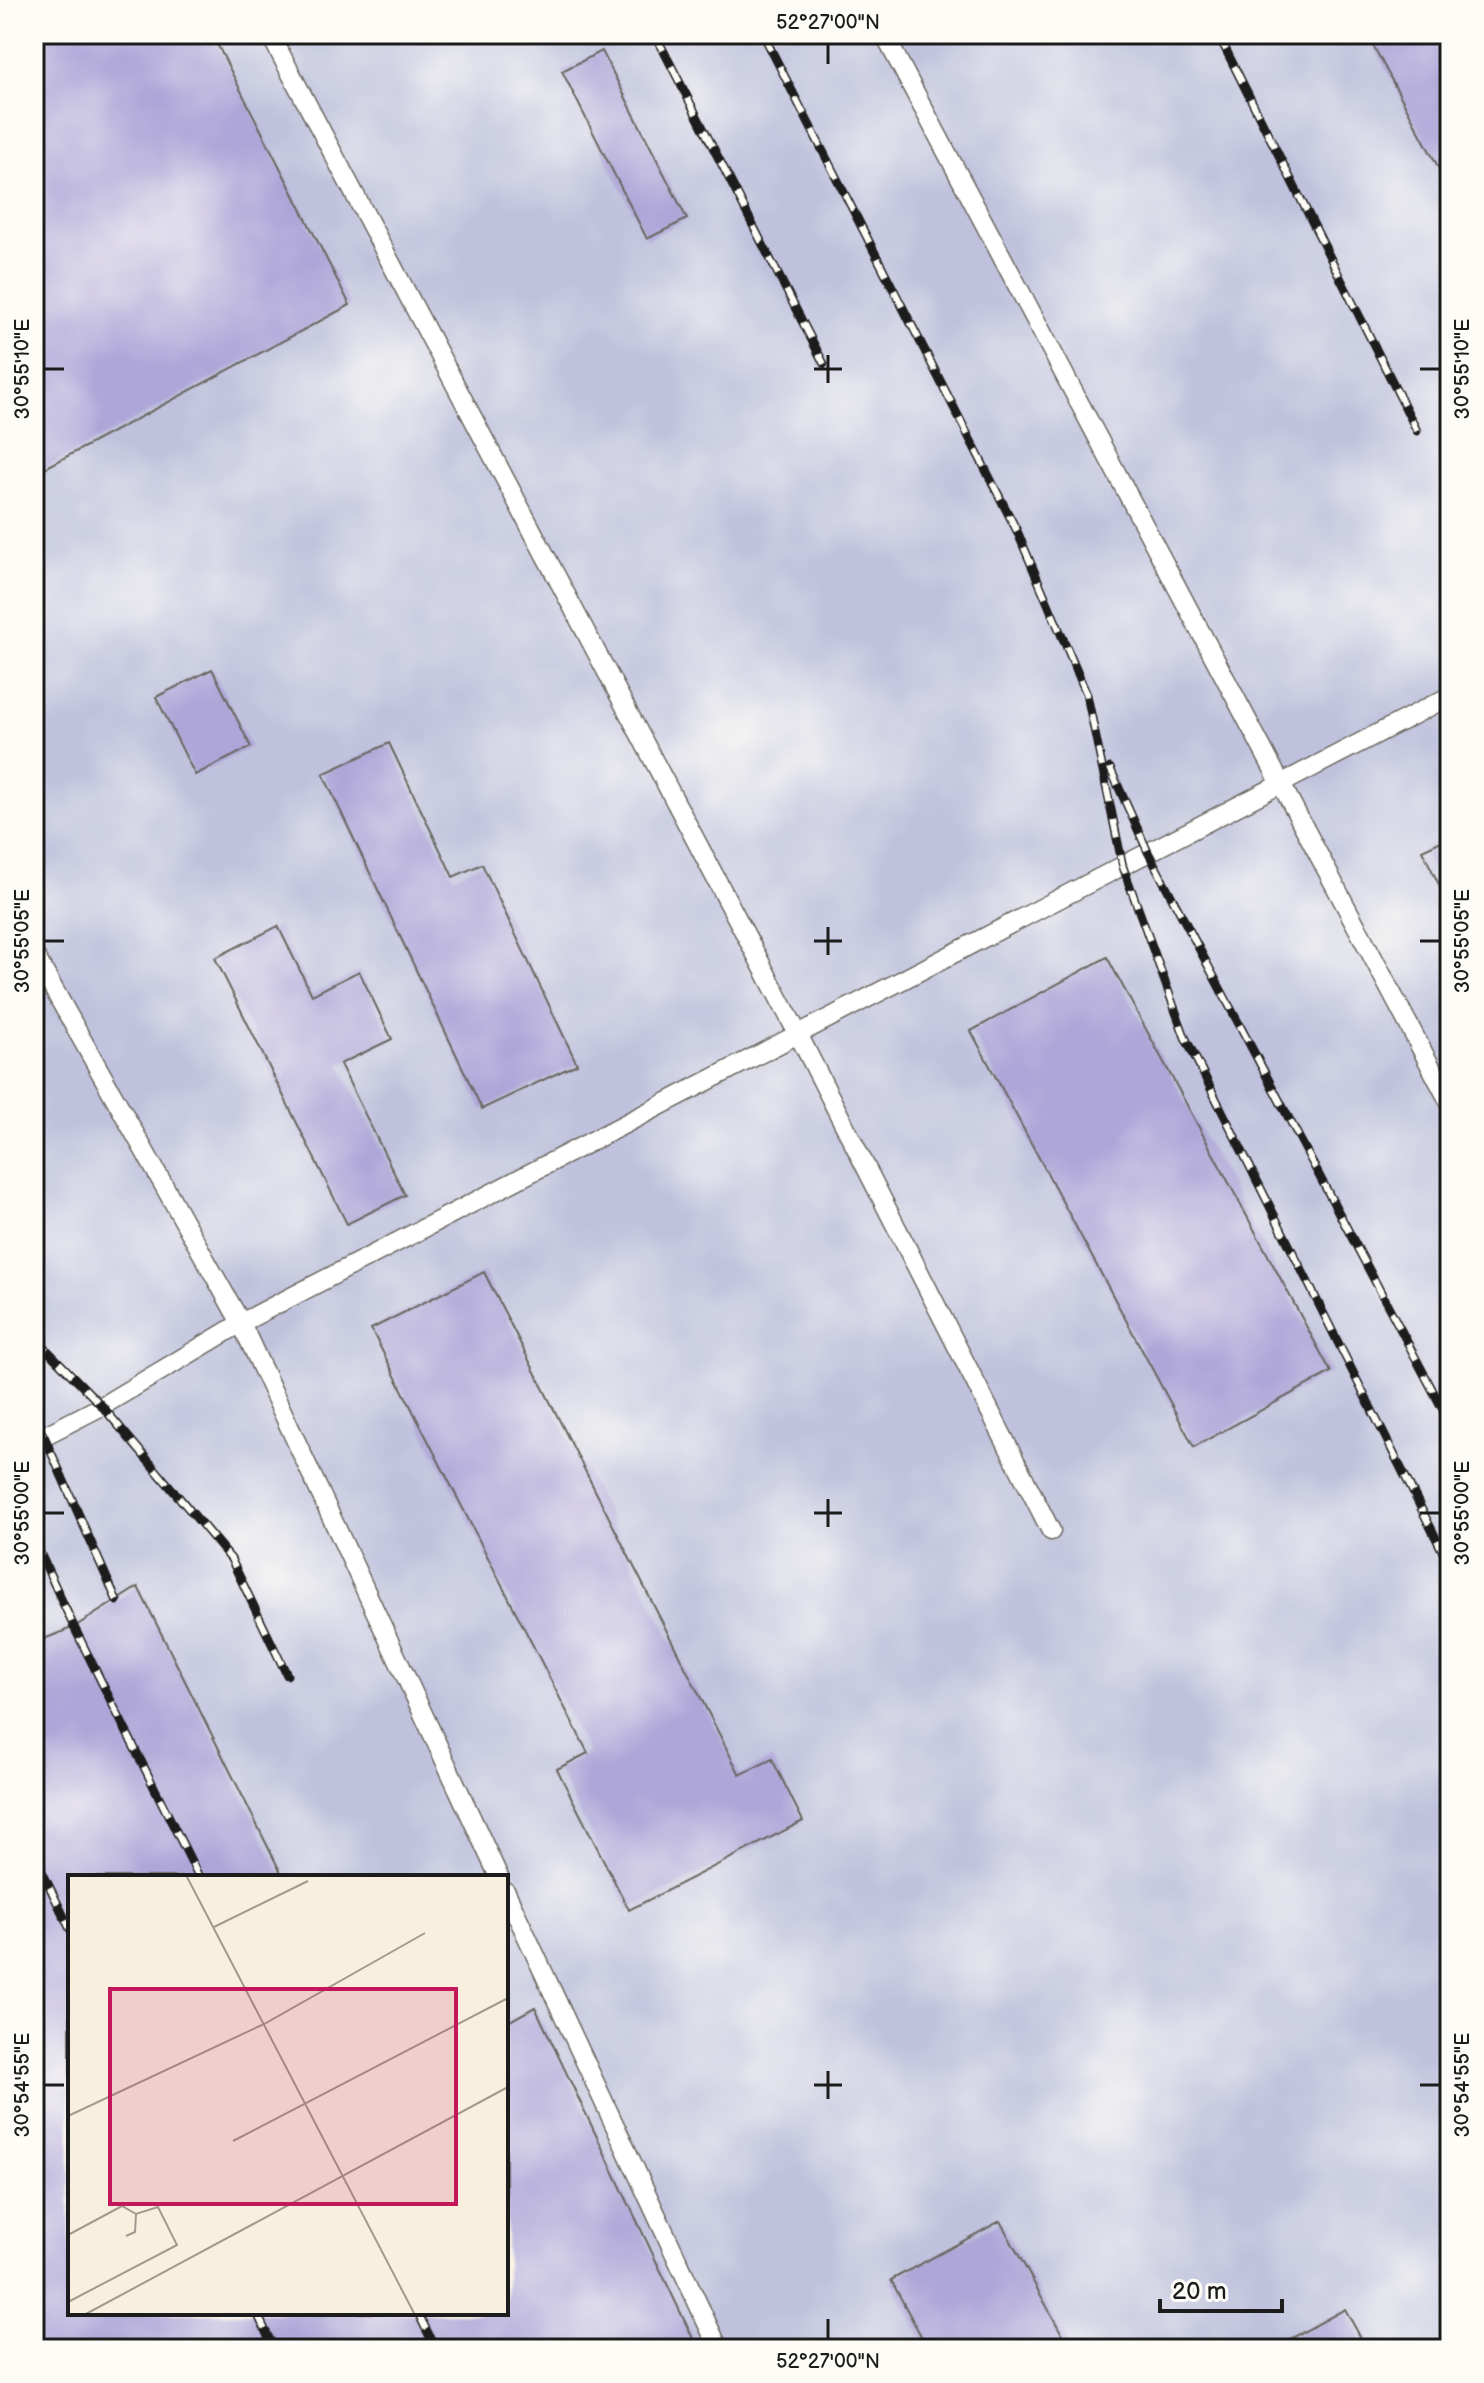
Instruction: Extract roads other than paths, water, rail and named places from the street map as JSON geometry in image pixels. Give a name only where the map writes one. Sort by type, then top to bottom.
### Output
[{"type":"lane","points":[[270,34],[798,1034],[1051,1531]]},
{"type":"lane","points":[[884,34],[1450,1103]]},
{"type":"lane","points":[[34,1441],[102,1406],[241,1323],[1450,696]]},
{"type":"lane","points":[[34,954],[241,1323],[498,1875]]},
{"type":"lane","points":[[508,1896],[719,2349]]},
{"type":"railway","points":[[655,34],[824,364]]},
{"type":"railway","points":[[763,34],[1017,531],[1087,695],[1123,867],[1185,1037],[1450,1566]]},
{"type":"railway","points":[[1218,34],[1417,431]]},
{"type":"railway","points":[[1110,768],[1148,852],[1450,1423]]},
{"type":"railway","points":[[34,1337],[102,1406],[231,1559],[287,1675]]},
{"type":"railway","points":[[34,1421],[44,1436],[117,1601]]},
{"type":"railway","points":[[34,1540],[198,1875]]},
{"type":"railway","points":[[34,1855],[68,1925]]},
{"type":"railway","points":[[258,2315],[274,2349]]},
{"type":"railway","points":[[419,2315],[436,2349]]}]
